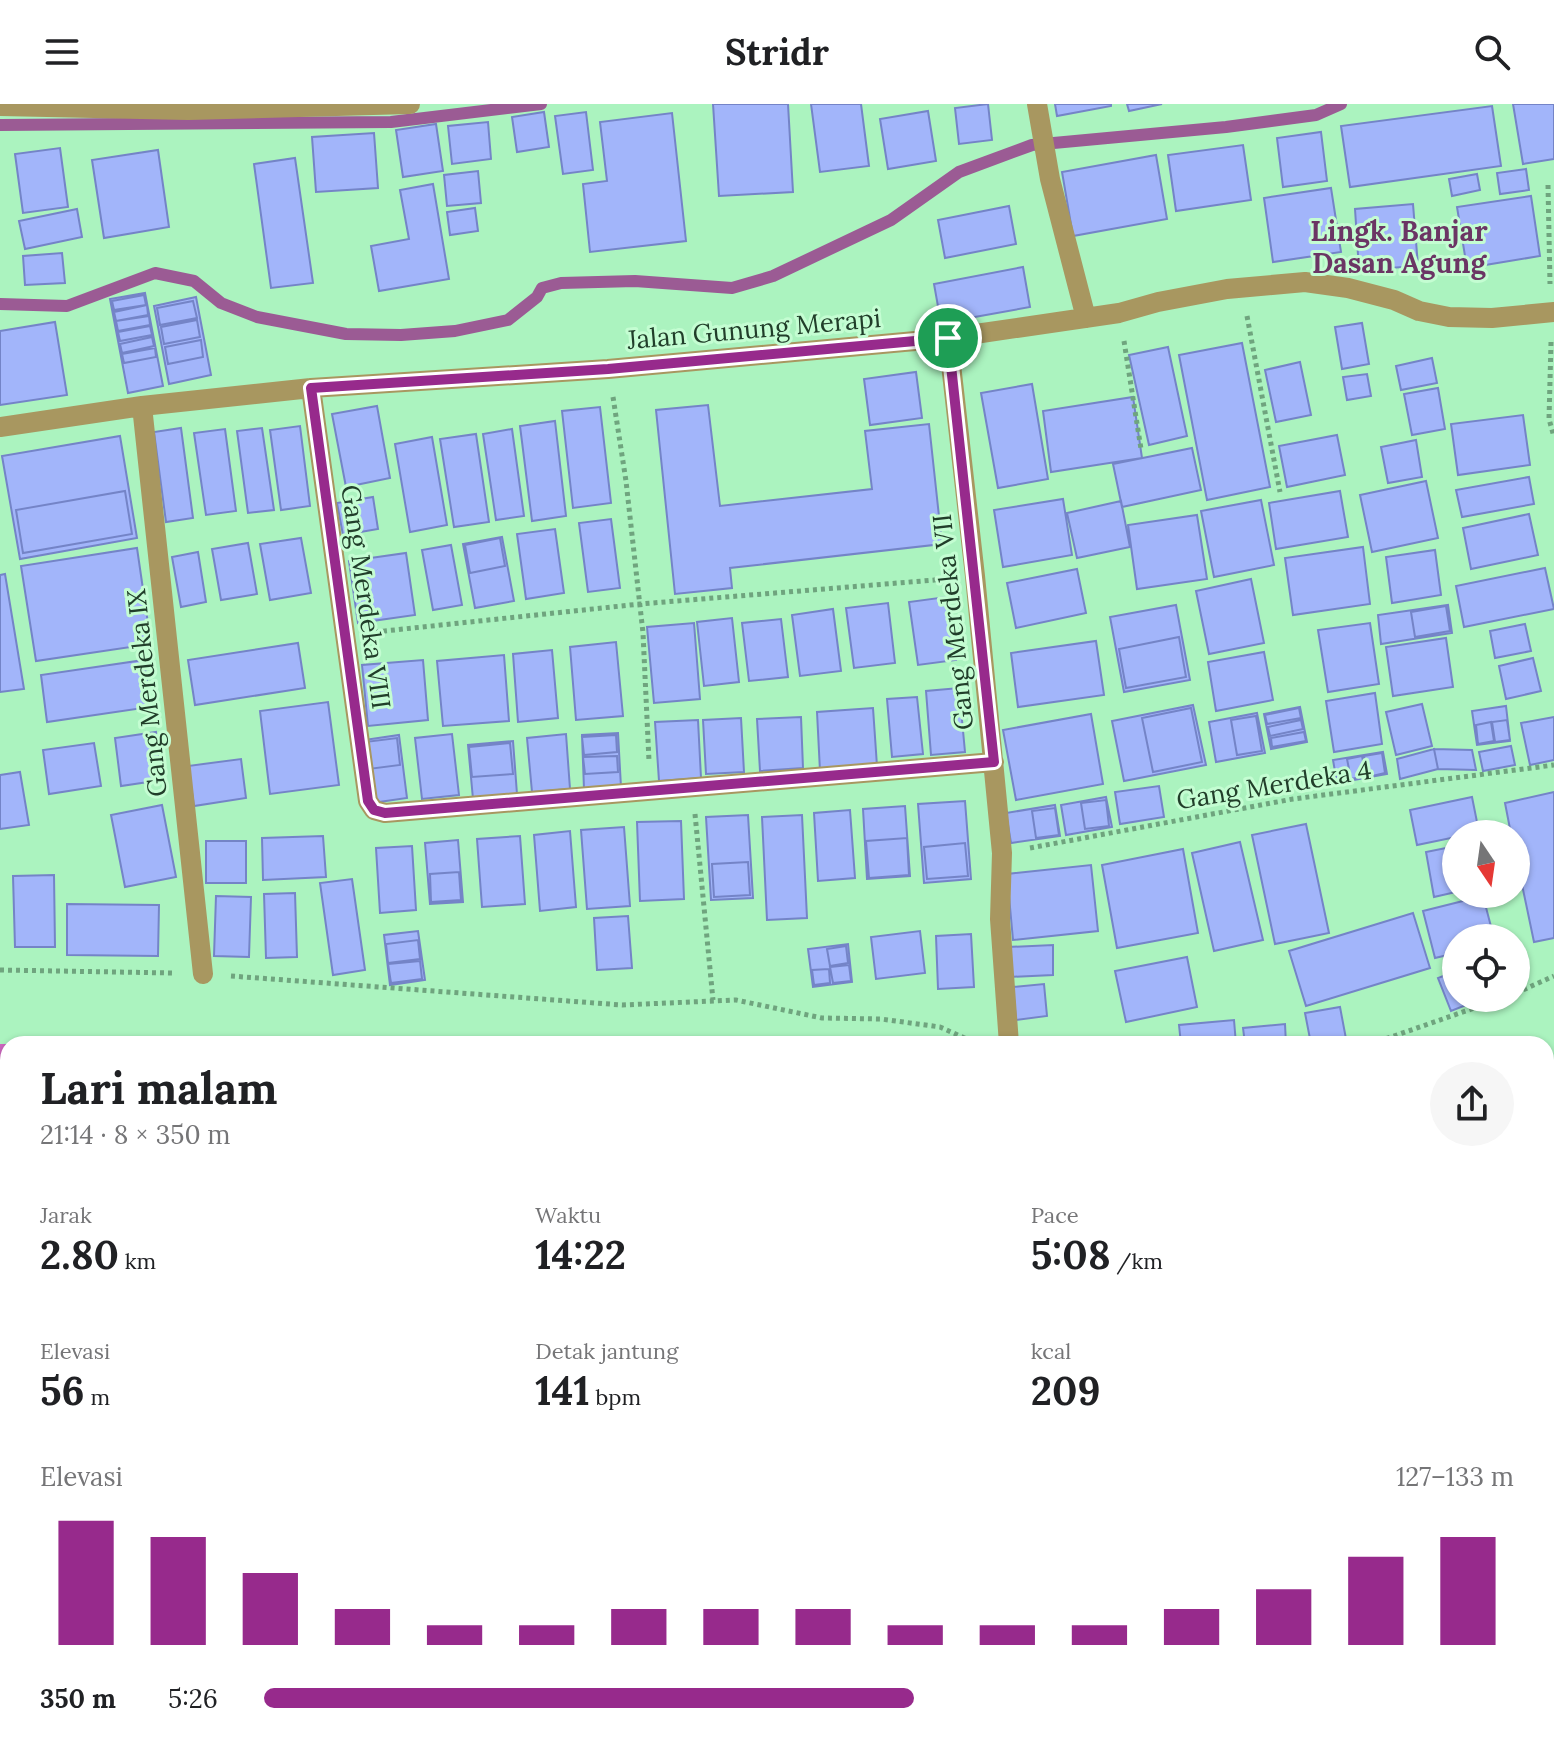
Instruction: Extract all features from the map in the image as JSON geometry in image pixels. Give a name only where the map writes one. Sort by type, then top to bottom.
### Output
[{"type":"street","points":[[0,106],[188,110],[410,104]]},
{"type":"street","points":[[1039,114],[1050,179],[1086,318]]},
{"type":"street","name":"Jalan Gunung Merapi","points":[[0,427],[142,406],[311,388],[608,369],[948,338],[1119,313],[1158,302],[1242,287],[1305,282],[1374,295],[1419,311],[1449,317],[1492,318],[1552,312]]},
{"type":"street","name":"Gang Merdeka VII","points":[[948,338],[1002,853],[1000,919],[1008,1036]]},
{"type":"street","name":"Gang Merdeka VIII","points":[[311,388],[368,801],[374,810],[385,813],[651,791]]},
{"type":"street","name":"Gang Merdeka IX","points":[[142,406],[203,974]]},
{"type":"street","points":[[651,791],[994,762]]},
{"type":"path","points":[[1548,185],[1552,312],[1549,419],[1554,437]]},
{"type":"path","points":[[1242,287],[1280,492]]},
{"type":"path","points":[[1119,313],[1141,449]]},
{"type":"path","points":[[608,369],[626,481],[640,604],[651,791]]},
{"type":"path","points":[[345,635],[640,604],[975,576]]},
{"type":"path","name":"Gang Merdeka 4","points":[[1002,853],[1293,799],[1554,765]]},
{"type":"path","points":[[692,789],[713,1000]]},
{"type":"path","points":[[0,970],[133,971],[289,978],[622,1005],[736,1000],[822,1018],[881,1019],[940,1027],[961,1036]]},
{"type":"path","points":[[1530,987],[1554,976]]},
{"type":"path","points":[[1394,1036],[1463,1012]]},
{"type":"building","points":[[713,104],[788,104],[793,192],[719,196]]},
{"type":"building","points":[[811,104],[861,104],[869,166],[820,172]]},
{"type":"building","points":[[988,104],[992,140],[959,144],[955,108]]},
{"type":"building","points":[[1055,104],[1111,104],[1111,106],[1057,116]]},
{"type":"building","points":[[1127,104],[1162,104],[1129,111]]},
{"type":"building","points":[[1513,104],[1554,104],[1554,159],[1523,164]]},
{"type":"building","points":[[1492,106],[1501,166],[1350,187],[1341,126]]},
{"type":"building","points":[[928,111],[936,161],[888,169],[880,119]]},
{"type":"building","points":[[544,112],[549,147],[517,152],[512,117]]},
{"type":"building","points":[[586,112],[593,170],[563,174],[555,116]]},
{"type":"building","points":[[672,113],[686,241],[590,252],[583,184],[607,181],[600,122]]},
{"type":"building","points":[[488,122],[491,159],[452,164],[448,126]]},
{"type":"building","points":[[436,124],[443,171],[403,177],[396,130]]},
{"type":"building","points":[[1321,132],[1327,181],[1283,187],[1277,138]]},
{"type":"building","points":[[374,133],[378,188],[316,192],[312,137]]},
{"type":"building","points":[[1243,145],[1251,200],[1176,211],[1168,155]]},
{"type":"building","points":[[60,148],[68,207],[23,213],[15,154]]},
{"type":"building","points":[[158,150],[169,227],[104,238],[92,160]]},
{"type":"building","points":[[1156,155],[1167,219],[1073,236],[1062,172]]},
{"type":"building","points":[[295,158],[313,283],[271,288],[254,164]]},
{"type":"building","points":[[1526,169],[1529,190],[1500,194],[1497,173]]},
{"type":"building","points":[[478,171],[481,203],[447,206],[444,175]]},
{"type":"building","points":[[1477,174],[1480,190],[1452,196],[1449,179]]},
{"type":"building","points":[[433,184],[449,279],[379,291],[371,246],[409,239],[400,190]]},
{"type":"building","points":[[1331,188],[1341,252],[1273,262],[1264,198]]},
{"type":"building","points":[[1531,196],[1540,256],[1467,268],[1457,207]]},
{"type":"building","points":[[1413,204],[1418,266],[1359,270],[1355,209]]},
{"type":"building","points":[[1009,206],[1016,244],[945,258],[938,220]]},
{"type":"building","points":[[475,208],[478,231],[450,235],[447,212]]},
{"type":"building","points":[[77,209],[82,237],[25,249],[19,221]]},
{"type":"building","points":[[62,253],[65,283],[25,285],[23,256]]},
{"type":"building","points":[[1023,267],[1030,307],[941,323],[934,284]]},
{"type":"building","points":[[145,293],[163,386],[128,393],[110,299]]},
{"type":"building","points":[[144,295],[146,305],[114,310],[112,301]]},
{"type":"building","points":[[196,297],[211,375],[169,384],[154,306]]},
{"type":"building","points":[[193,301],[197,318],[160,325],[157,308]]},
{"type":"building","points":[[147,305],[148,315],[116,321],[114,312]]},
{"type":"building","points":[[149,316],[150,325],[118,331],[116,321]]},
{"type":"building","points":[[197,320],[200,337],[164,344],[161,327]]},
{"type":"building","points":[[55,322],[67,395],[0,405],[0,331]]},
{"type":"building","points":[[1362,323],[1369,364],[1342,369],[1335,327]]},
{"type":"building","points":[[150,326],[152,335],[120,341],[118,332]]},
{"type":"building","points":[[152,337],[154,346],[122,353],[120,344]]},
{"type":"building","points":[[201,340],[203,357],[168,364],[165,347]]},
{"type":"building","points":[[1242,343],[1270,487],[1207,500],[1179,355]]},
{"type":"building","points":[[1168,347],[1187,436],[1149,445],[1129,355]]},
{"type":"building","points":[[155,348],[156,357],[124,363],[122,354]]},
{"type":"building","points":[[1432,358],[1437,383],[1401,390],[1396,366]]},
{"type":"building","points":[[1300,362],[1311,415],[1276,422],[1265,370]]},
{"type":"building","points":[[916,372],[922,418],[870,425],[864,379]]},
{"type":"building","points":[[1367,374],[1371,396],[1347,400],[1343,377]]},
{"type":"building","points":[[1032,384],[1048,479],[998,488],[981,393]]},
{"type":"building","points":[[1438,388],[1445,429],[1412,435],[1404,394]]},
{"type":"building","points":[[1133,397],[1142,458],[1051,472],[1043,411]]},
{"type":"building","points":[[708,405],[720,506],[872,489],[865,431],[929,424],[942,544],[730,568],[732,588],[675,594],[656,410]]},
{"type":"building","points":[[377,406],[390,478],[346,487],[332,414]]},
{"type":"building","points":[[600,407],[611,503],[573,508],[562,411]]},
{"type":"building","points":[[1523,415],[1530,465],[1458,475],[1451,424]]},
{"type":"building","points":[[555,421],[566,516],[532,521],[520,426]]},
{"type":"building","points":[[300,426],[310,506],[281,510],[270,430]]},
{"type":"building","points":[[181,428],[193,518],[166,522],[154,432]]},
{"type":"building","points":[[262,428],[274,510],[248,513],[237,431]]},
{"type":"building","points":[[225,429],[236,511],[206,515],[194,433]]},
{"type":"building","points":[[512,429],[524,516],[496,520],[483,434]]},
{"type":"building","points":[[476,434],[489,522],[454,527],[440,439]]},
{"type":"building","points":[[1337,435],[1345,475],[1287,487],[1279,446]]},
{"type":"building","points":[[120,436],[137,538],[20,559],[2,456]]},
{"type":"building","points":[[432,437],[447,525],[410,532],[395,444]]},
{"type":"building","points":[[1416,440],[1422,477],[1388,483],[1381,447]]},
{"type":"building","points":[[1192,448],[1201,490],[1122,507],[1113,464]]},
{"type":"building","points":[[1529,477],[1534,504],[1462,517],[1456,490]]},
{"type":"building","points":[[1426,481],[1438,538],[1372,552],[1360,495]]},
{"type":"building","points":[[125,491],[132,534],[23,553],[16,510]]},
{"type":"building","points":[[1340,491],[1348,537],[1276,549],[1269,503]]},
{"type":"building","points":[[373,497],[378,529],[343,535],[337,503]]},
{"type":"building","points":[[1063,499],[1072,555],[1003,567],[994,510]]},
{"type":"building","points":[[1261,500],[1274,565],[1214,577],[1201,511]]},
{"type":"building","points":[[1121,501],[1130,547],[1077,558],[1067,513]]},
{"type":"building","points":[[1529,514],[1538,555],[1471,569],[1463,528]]},
{"type":"building","points":[[1197,515],[1207,579],[1137,589],[1128,525]]},
{"type":"building","points":[[611,519],[620,588],[588,592],[579,523]]},
{"type":"building","points":[[555,529],[564,593],[526,599],[517,534]]},
{"type":"building","points":[[502,537],[514,601],[475,608],[463,544]]},
{"type":"building","points":[[301,538],[311,593],[270,600],[260,544]]},
{"type":"building","points":[[500,538],[505,566],[470,573],[465,545]]},
{"type":"building","points":[[248,543],[257,594],[221,600],[212,549]]},
{"type":"building","points":[[451,545],[462,605],[433,610],[422,550]]},
{"type":"building","points":[[1363,547],[1370,604],[1293,615],[1285,558]]},
{"type":"building","points":[[137,548],[151,644],[36,661],[21,566]]},
{"type":"building","points":[[1435,550],[1441,595],[1392,603],[1386,557]]},
{"type":"building","points":[[198,552],[206,602],[181,607],[172,557]]},
{"type":"building","points":[[406,553],[415,615],[358,623],[349,561]]},
{"type":"building","points":[[1545,568],[1554,609],[1464,627],[1456,586]]},
{"type":"building","points":[[1077,569],[1086,613],[1016,628],[1007,583]]},
{"type":"building","points":[[5,574],[24,689],[0,692],[0,575]]},
{"type":"building","points":[[1251,579],[1264,643],[1209,654],[1196,591]]},
{"type":"building","points":[[946,597],[956,660],[918,665],[909,602]]},
{"type":"building","points":[[888,603],[895,663],[854,668],[846,608]]},
{"type":"building","points":[[1176,605],[1190,680],[1124,692],[1110,617]]},
{"type":"building","points":[[1448,605],[1452,633],[1381,644],[1378,615]]},
{"type":"building","points":[[1446,606],[1450,631],[1415,637],[1411,612]]},
{"type":"building","points":[[833,609],[841,671],[800,676],[792,615]]},
{"type":"building","points":[[732,618],[739,682],[704,686],[697,622]]},
{"type":"building","points":[[781,619],[788,677],[749,681],[742,623]]},
{"type":"building","points":[[694,623],[700,699],[654,703],[647,627]]},
{"type":"building","points":[[1370,623],[1379,684],[1328,692],[1318,630]]},
{"type":"building","points":[[1525,624],[1531,651],[1495,658],[1490,631]]},
{"type":"building","points":[[1179,637],[1186,677],[1126,688],[1119,649]]},
{"type":"building","points":[[1446,638],[1453,687],[1393,696],[1386,647]]},
{"type":"building","points":[[1096,641],[1104,695],[1018,707],[1011,653]]},
{"type":"building","points":[[616,642],[623,716],[576,720],[570,647]]},
{"type":"building","points":[[298,643],[305,688],[195,705],[188,660]]},
{"type":"building","points":[[552,650],[558,718],[518,722],[513,654]]},
{"type":"building","points":[[1264,652],[1273,700],[1216,711],[1208,662]]},
{"type":"building","points":[[504,655],[509,721],[443,726],[437,661]]},
{"type":"building","points":[[1533,658],[1541,691],[1506,699],[1499,666]]},
{"type":"building","points":[[144,660],[150,707],[47,722],[41,675]]},
{"type":"building","points":[[423,660],[428,720],[368,726],[362,665]]},
{"type":"building","points":[[959,688],[965,752],[931,755],[926,691]]},
{"type":"building","points":[[1375,693],[1382,744],[1334,752],[1326,701]]},
{"type":"building","points":[[917,697],[923,754],[892,757],[887,699]]},
{"type":"building","points":[[328,702],[339,785],[270,794],[260,711]]},
{"type":"building","points":[[1422,704],[1432,746],[1396,755],[1386,712]]},
{"type":"building","points":[[1193,705],[1206,765],[1124,781],[1112,721]]},
{"type":"building","points":[[1506,706],[1510,741],[1477,745],[1472,711]]},
{"type":"building","points":[[1300,707],[1307,742],[1271,749],[1264,714]]},
{"type":"building","points":[[873,708],[877,766],[820,771],[817,712]]},
{"type":"building","points":[[1191,708],[1202,762],[1153,772],[1142,718]]},
{"type":"building","points":[[1299,708],[1301,718],[1267,724],[1265,715]]},
{"type":"building","points":[[1257,713],[1265,753],[1216,762],[1209,722]]},
{"type":"building","points":[[1091,714],[1103,784],[1016,800],[1003,730]]},
{"type":"building","points":[[1256,716],[1262,751],[1237,755],[1231,720]]},
{"type":"building","points":[[801,717],[803,768],[760,771],[757,719]]},
{"type":"building","points":[[1554,717],[1554,760],[1530,765],[1521,723]]},
{"type":"building","points":[[741,718],[744,772],[706,774],[703,720]]},
{"type":"building","points":[[698,720],[701,778],[659,781],[655,722]]},
{"type":"building","points":[[1301,720],[1303,729],[1270,736],[1268,727]]},
{"type":"building","points":[[1507,720],[1510,740],[1495,742],[1492,722]]},
{"type":"building","points":[[1491,722],[1494,741],[1478,744],[1476,725]]},
{"type":"building","points":[[156,732],[162,780],[121,786],[115,738]]},
{"type":"building","points":[[1304,732],[1306,741],[1272,747],[1271,738]]},
{"type":"building","points":[[618,733],[621,787],[584,789],[582,735]]},
{"type":"building","points":[[452,734],[459,795],[422,799],[415,738]]},
{"type":"building","points":[[566,734],[570,789],[532,792],[527,738]]},
{"type":"building","points":[[399,735],[407,798],[372,803],[364,740]]},
{"type":"building","points":[[616,735],[617,752],[584,755],[582,737]]},
{"type":"building","points":[[397,738],[400,765],[369,769],[365,742]]},
{"type":"building","points":[[513,741],[517,794],[473,799],[468,745]]},
{"type":"building","points":[[94,743],[101,786],[49,794],[43,750]]},
{"type":"building","points":[[510,743],[513,774],[472,777],[469,747]]},
{"type":"building","points":[[1511,746],[1515,765],[1483,771],[1479,752]]},
{"type":"building","points":[[1434,749],[1438,769],[1400,779],[1397,759]]},
{"type":"building","points":[[1434,749],[1472,750],[1476,770],[1438,769]]},
{"type":"building","points":[[1383,752],[1387,774],[1337,783],[1333,760]]},
{"type":"building","points":[[1382,753],[1385,773],[1368,777],[1364,756]]},
{"type":"building","points":[[617,756],[618,772],[585,774],[583,757]]},
{"type":"building","points":[[1362,756],[1366,776],[1351,779],[1347,759]]},
{"type":"building","points":[[241,759],[246,798],[194,806],[188,766]]},
{"type":"building","points":[[20,772],[29,825],[0,829],[0,775]]},
{"type":"building","points":[[1159,786],[1164,817],[1120,824],[1115,792]]},
{"type":"building","points":[[1554,792],[1554,938],[1534,942],[1527,908],[1530,908],[1530,820],[1508,820],[1505,803]]},
{"type":"building","points":[[1106,797],[1112,827],[1066,835],[1061,805]]},
{"type":"building","points":[[1472,797],[1477,820],[1442,820],[1442,840],[1417,845],[1410,810]]},
{"type":"building","points":[[1106,800],[1109,826],[1085,829],[1081,803]]},
{"type":"building","points":[[965,801],[971,879],[924,883],[918,804]]},
{"type":"building","points":[[162,805],[176,877],[125,887],[111,815]]},
{"type":"building","points":[[1055,805],[1060,836],[1011,843],[1006,813]]},
{"type":"building","points":[[905,806],[910,876],[867,879],[863,809]]},
{"type":"building","points":[[1055,808],[1059,835],[1036,838],[1032,811]]},
{"type":"building","points":[[850,810],[855,878],[818,881],[814,813]]},
{"type":"building","points":[[748,815],[753,898],[711,900],[706,817]]},
{"type":"building","points":[[802,815],[807,918],[767,920],[762,817]]},
{"type":"building","points":[[681,821],[684,899],[640,901],[637,822]]},
{"type":"building","points":[[1306,824],[1329,933],[1275,944],[1252,835]]},
{"type":"building","points":[[624,827],[630,906],[587,909],[581,830]]},
{"type":"building","points":[[570,831],[576,907],[540,911],[534,835]]},
{"type":"building","points":[[323,836],[326,877],[263,880],[262,838]]},
{"type":"building","points":[[520,836],[525,904],[482,907],[477,839]]},
{"type":"building","points":[[907,838],[909,875],[869,878],[866,841]]},
{"type":"building","points":[[458,840],[463,902],[430,904],[425,843]]},
{"type":"building","points":[[206,841],[246,841],[246,883],[206,883]]},
{"type":"building","points":[[1240,842],[1263,940],[1214,951],[1192,853]]},
{"type":"building","points":[[965,843],[968,876],[927,879],[924,847]]},
{"type":"building","points":[[412,846],[416,910],[380,913],[376,848]]},
{"type":"building","points":[[1183,849],[1198,933],[1117,948],[1102,865]]},
{"type":"building","points":[[1442,849],[1442,895],[1434,897],[1426,852]]},
{"type":"building","points":[[748,862],[750,895],[714,897],[712,864]]},
{"type":"building","points":[[1091,865],[1098,931],[1013,940],[1007,874]]},
{"type":"building","points":[[459,872],[461,900],[431,902],[430,874]]},
{"type":"building","points":[[54,875],[55,947],[15,947],[13,876]]},
{"type":"building","points":[[352,879],[365,970],[333,975],[320,883]]},
{"type":"building","points":[[295,893],[297,957],[266,958],[264,894]]},
{"type":"building","points":[[216,896],[251,897],[249,957],[214,956]]},
{"type":"building","points":[[67,904],[159,905],[158,956],[67,955]]},
{"type":"building","points":[[1442,906],[1486,908],[1490,924],[1442,924],[1442,956],[1435,958],[1423,911]]},
{"type":"building","points":[[1413,913],[1430,968],[1306,1006],[1289,951]]},
{"type":"building","points":[[628,916],[632,968],[597,970],[594,918]]},
{"type":"building","points":[[418,931],[425,980],[390,985],[384,935]]},
{"type":"building","points":[[920,931],[925,973],[876,979],[871,937]]},
{"type":"building","points":[[971,934],[974,987],[938,989],[936,936]]},
{"type":"building","points":[[418,940],[420,959],[388,963],[386,944]]},
{"type":"building","points":[[848,944],[852,982],[813,987],[808,949]]},
{"type":"building","points":[[1053,945],[1053,975],[1009,977],[1008,947]]},
{"type":"building","points":[[846,946],[848,963],[830,966],[827,949]]},
{"type":"building","points":[[1187,957],[1197,1007],[1126,1022],[1115,971]]},
{"type":"building","points":[[420,961],[422,979],[391,983],[388,964]]},
{"type":"building","points":[[849,965],[851,981],[833,983],[830,967]]},
{"type":"building","points":[[829,969],[830,983],[814,985],[812,970]]},
{"type":"building","points":[[1044,984],[1047,1016],[1016,1020],[1013,987]]},
{"type":"building","points":[[1340,1007],[1345,1036],[1309,1036],[1305,1013]]},
{"type":"building","points":[[1234,1020],[1235,1036],[1180,1036],[1179,1025]]},
{"type":"building","points":[[1285,1024],[1286,1036],[1244,1036],[1243,1028]]},
{"type":"waterway","points":[[0,125],[391,122],[541,104]]},
{"type":"waterway","points":[[0,304],[67,306],[155,273],[194,281],[221,303],[257,317],[346,334],[401,335],[455,331],[508,320],[537,297],[542,288],[561,283],[635,281],[732,288],[773,276],[891,220],[959,172],[1032,145],[1226,127],[1316,115],[1341,104]]},
{"type":"district","name":"Lingk. Banjar Dasan Agung","points":[[1399,247]]},
{"type":"route","points":[[948,338],[994,762],[385,813],[374,810],[368,801],[311,388],[608,369],[948,338]]}]
